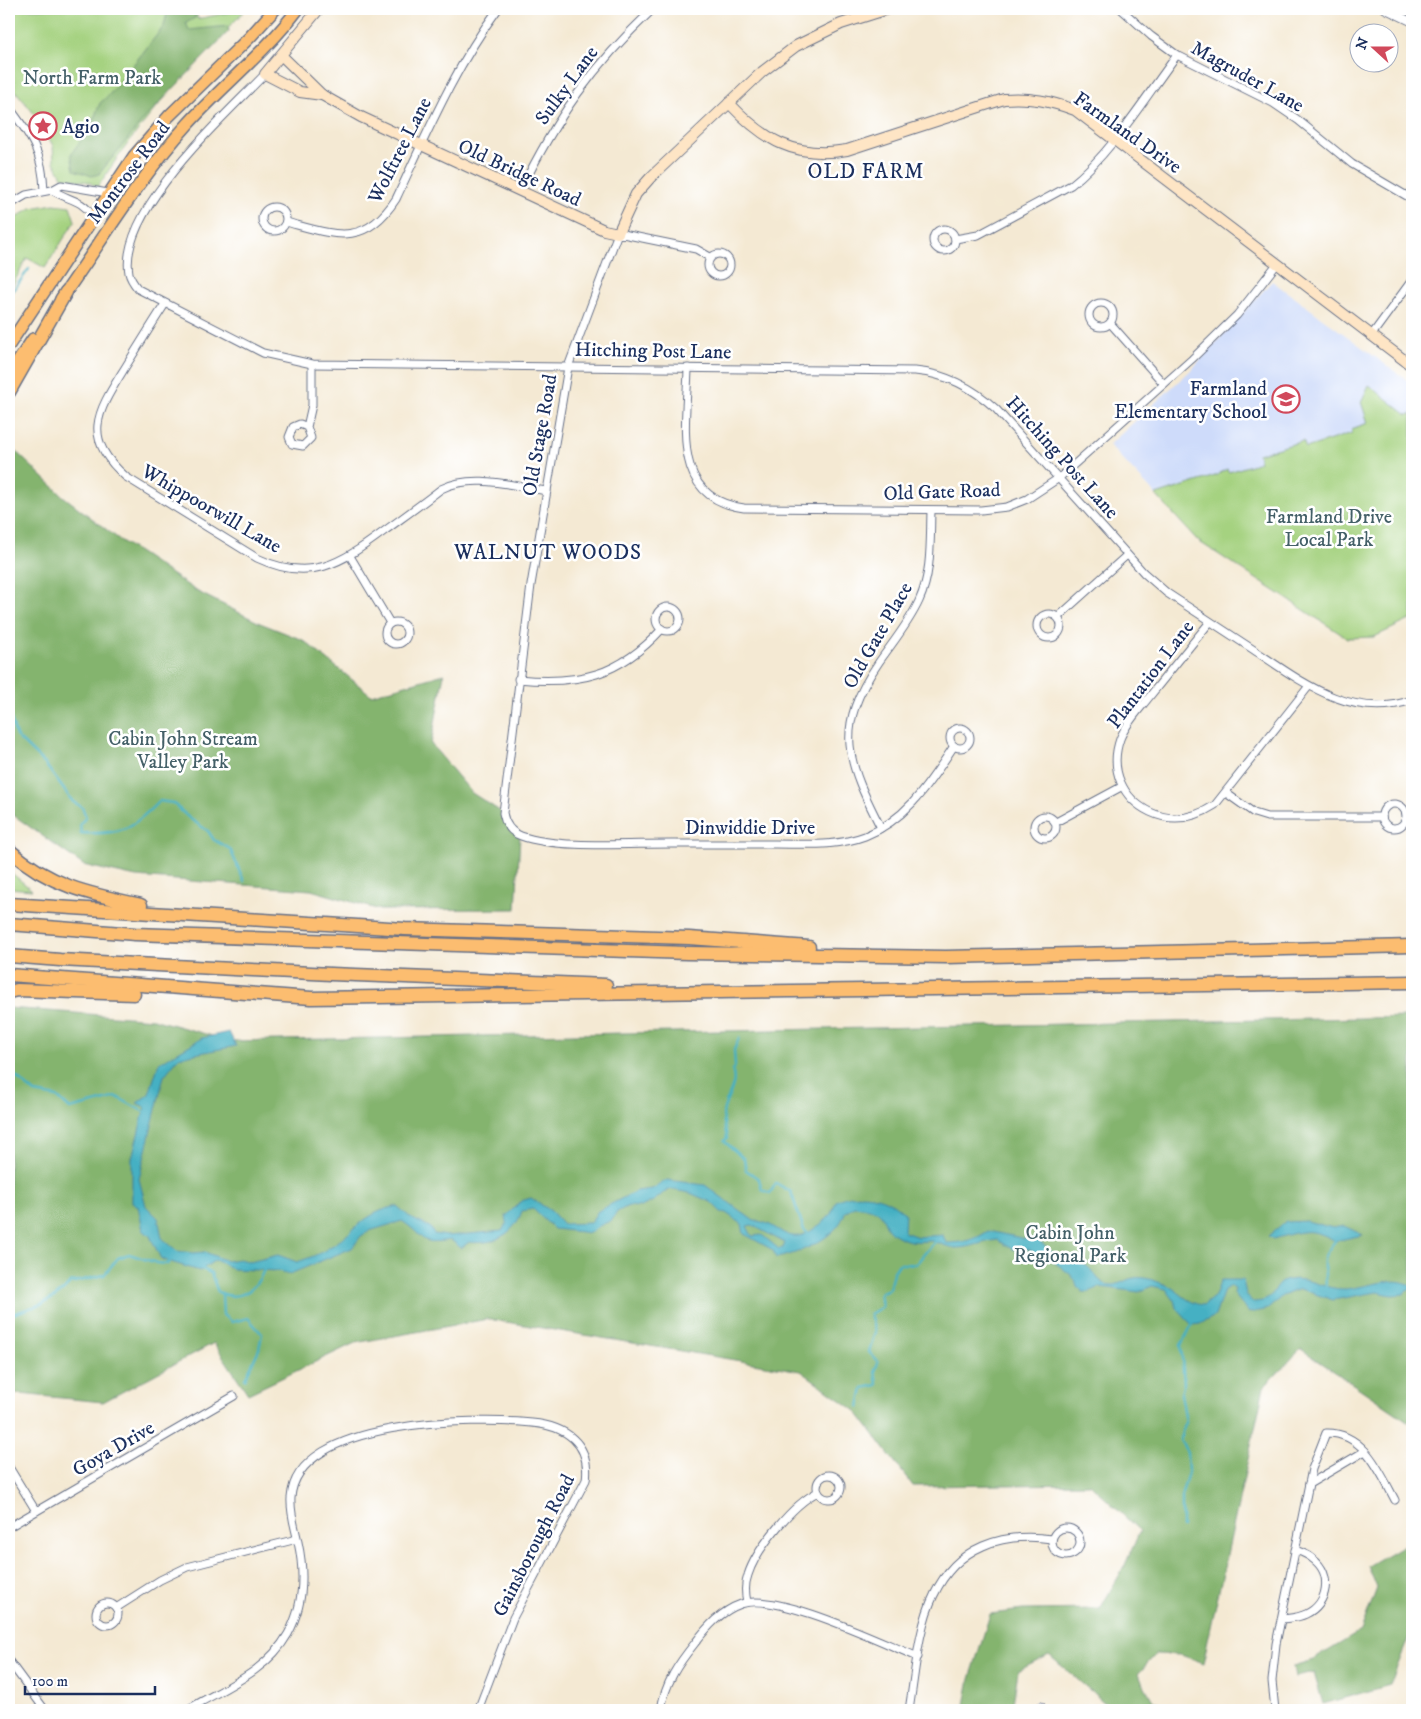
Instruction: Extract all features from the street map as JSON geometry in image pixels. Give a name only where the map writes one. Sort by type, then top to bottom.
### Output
[{"type":"highway","points":[[9,392],[66,292]]},
{"type":"highway","points":[[9,850],[48,879],[73,890],[183,914]]},
{"type":"highway","points":[[9,904],[405,929],[689,938],[946,957]]},
{"type":"highway","points":[[9,924],[135,934],[647,952],[946,957],[1412,946]]},
{"type":"highway","points":[[9,956],[302,972],[736,990]]},
{"type":"highway","points":[[9,976],[311,998],[736,990],[1412,982]]},
{"type":"highway","points":[[9,992],[37,990],[153,995],[183,990]]},
{"type":"main road","name":"Montrose Road","points":[[9,345],[134,156],[169,116],[250,37],[275,9]]},
{"type":"main road","name":"Montrose Road","points":[[9,374],[131,196],[187,125],[248,64],[298,9]]},
{"type":"street","name":"Hitching Post Lane","points":[[319,9],[282,56],[168,178],[138,222],[129,248],[128,273],[138,289],[263,353],[312,364],[915,371],[947,377],[980,394],[1059,478],[1154,584],[1309,686],[1334,698],[1363,705],[1395,704],[1412,700]]},
{"type":"street","name":"Wolftree Lane","points":[[286,222],[342,235],[361,232],[375,225],[386,214],[396,199],[468,52],[498,9]]},
{"type":"street","name":"Sulky Lane","points":[[520,192],[549,134],[577,91],[623,38],[653,9]]},
{"type":"street","name":"Old Stage Road","points":[[509,829],[503,814],[518,679],[568,366],[618,234],[636,194],[651,177],[762,72],[796,46],[841,24],[888,9]]},
{"type":"street","name":"Magruder Lane","points":[[1121,9],[1176,55],[1273,103],[1298,120],[1352,164],[1412,199]]},
{"type":"street","points":[[1385,9],[1412,22]]},
{"type":"street","points":[[955,239],[978,235],[1071,184],[1092,166],[1114,140],[1176,55]]},
{"type":"street","name":"Old Bridge Road","points":[[282,56],[322,95],[520,192],[604,230],[696,249],[710,257]]},
{"type":"street","name":"Old Bridge Road","points":[[265,74],[273,80],[300,92],[322,95]]},
{"type":"street","name":"Farmland Drive","points":[[730,103],[761,134],[781,145],[813,152],[847,150],[1004,99],[1029,98],[1050,101],[1074,110],[1412,366]]},
{"type":"street","points":[[9,107],[36,145],[48,190]]},
{"type":"street","points":[[9,205],[26,196],[61,185],[108,193]]},
{"type":"street","points":[[48,190],[78,200],[94,216]]},
{"type":"street","name":"Old Gate Road","points":[[688,368],[686,458],[697,483],[711,497],[727,505],[744,508],[931,510],[981,510],[1007,506],[1037,494],[1059,478],[1164,384],[1225,326],[1278,264]]},
{"type":"street","points":[[1371,336],[1412,280]]},
{"type":"street","name":"Whippoorwill Lane","points":[[165,304],[102,405],[98,430],[102,448],[110,462],[126,477],[270,565],[290,569],[310,569],[332,564],[350,556],[441,490],[456,483],[477,481],[547,491]]},
{"type":"street","points":[[1110,323],[1164,384]]},
{"type":"street","points":[[307,427],[312,405],[312,364]]},
{"type":"street","name":"Old Gate Place","points":[[881,828],[854,771],[850,748],[852,720],[855,706],[868,678],[911,615],[924,587],[928,570],[931,510]]},
{"type":"street","points":[[1058,618],[1127,555]]},
{"type":"street","points":[[350,556],[390,623]]},
{"type":"street","name":"Plantation Lane","points":[[1121,788],[1117,767],[1117,749],[1123,732],[1210,622]]},
{"type":"street","points":[[518,679],[552,682],[569,681],[606,671],[638,651],[662,629]]},
{"type":"street","points":[[1056,822],[1121,788],[1142,808],[1158,816],[1176,819],[1202,813],[1226,793],[1309,686]]},
{"type":"street","name":"Dinwiddie Drive","points":[[509,829],[520,836],[579,843],[807,844],[852,840],[892,823],[912,805],[954,746]]},
{"type":"street","points":[[1226,793],[1254,813],[1267,817],[1382,817]]},
{"type":"street","name":"Goya Drive","points":[[9,1527],[234,1396]]},
{"type":"street","name":"Gainsborough Road","points":[[187,1710],[257,1669],[282,1643],[293,1622],[300,1600],[302,1574],[298,1539],[290,1506],[295,1480],[308,1461],[330,1448],[388,1429],[455,1420],[498,1420],[538,1424],[561,1430],[573,1438],[587,1461],[586,1480],[521,1601],[478,1710]]},
{"type":"street","points":[[1276,1710],[1272,1681],[1273,1660],[1309,1484],[1315,1459],[1326,1433],[1344,1436],[1372,1456],[1395,1500]]},
{"type":"street","points":[[1309,1484],[1365,1451]]},
{"type":"street","points":[[9,1467],[36,1511]]},
{"type":"street","points":[[747,1602],[747,1577],[758,1555],[798,1505],[818,1492]]},
{"type":"street","points":[[1068,1528],[1078,1536],[1080,1545],[1072,1555],[1063,1556],[1055,1552],[1052,1539],[1060,1529],[1068,1528]]},
{"type":"street","points":[[909,1710],[927,1615],[934,1595],[948,1572],[966,1556],[984,1545],[1007,1537],[1030,1536],[1052,1539]]},
{"type":"street","points":[[116,1608],[160,1580],[187,1567],[298,1539]]},
{"type":"street","points":[[1282,1619],[1308,1614],[1318,1605],[1326,1590],[1324,1575],[1318,1564],[1308,1555],[1295,1550]]},
{"type":"street","points":[[661,1710],[669,1681],[684,1657],[718,1617],[747,1602],[781,1604],[918,1657]]},
{"type":"street","points":[[9,1661],[44,1710]]},
{"type":"shaded area","name":"Farmland Elementary School","points":[[1272,281],[1412,384],[1412,414],[1156,495],[1109,445],[1192,369]]},
{"type":"green space","name":"North Farm Park","points":[[9,9],[198,9],[197,19],[246,9],[149,117],[131,139],[98,187],[88,182],[62,177],[54,162],[53,146],[40,121],[9,83]]},
{"type":"green space","points":[[168,9],[196,9],[195,18],[186,23],[189,30],[228,26],[229,31],[145,118],[99,174],[92,176],[74,170],[71,154],[91,126],[100,103],[110,94],[164,26]]},
{"type":"green space","points":[[54,204],[70,206],[75,221],[45,268],[27,258],[9,292],[9,222],[31,208]]},
{"type":"green space","name":"Farmland Drive Local Park","points":[[1369,385],[1407,415],[1412,414],[1412,619],[1374,637],[1347,638],[1198,541],[1156,495],[1215,476],[1227,469],[1229,472],[1260,462],[1258,454],[1303,441],[1306,448],[1352,433],[1351,429],[1368,423],[1361,402]]},
{"type":"green space","name":"Cabin John Stream Valley Park","points":[[9,445],[63,496],[120,540],[198,592],[260,623],[303,640],[371,695],[444,674],[431,744],[472,793],[503,813],[505,821],[520,836],[516,909],[380,910],[311,890],[136,877],[83,865],[9,812]]},
{"type":"green space","points":[[9,871],[32,890],[9,888]]},
{"type":"green space","name":"Cabin John Regional Park","points":[[9,1008],[153,1019],[230,1041],[1412,1017],[1412,1424],[1301,1349],[1264,1387],[1203,1663],[1181,1655],[1156,1654],[1138,1674],[1153,1701],[1193,1710],[1113,1710],[1049,1655],[1018,1671],[1012,1710],[964,1710],[970,1679],[990,1614],[1023,1610],[1100,1609],[1124,1567],[1140,1531],[1090,1484],[913,1486],[856,1411],[801,1371],[488,1319],[355,1343],[248,1394],[214,1343],[103,1402],[9,1393]]},
{"type":"green space","points":[[1402,1546],[1412,1546],[1412,1629],[1390,1685],[1323,1704],[1314,1673],[1295,1677],[1293,1666],[1313,1660],[1361,1631],[1377,1588],[1368,1566]]},
{"type":"water","points":[[229,1032],[236,1046],[179,1057],[164,1076],[139,1179],[146,1206],[158,1218],[162,1238],[177,1251],[205,1252],[227,1261],[239,1259],[250,1262],[278,1255],[297,1262],[314,1256],[339,1241],[375,1213],[397,1206],[412,1219],[430,1227],[434,1234],[447,1236],[502,1231],[507,1222],[506,1216],[521,1201],[531,1198],[551,1211],[563,1224],[590,1223],[598,1211],[636,1191],[652,1189],[667,1180],[705,1185],[754,1221],[763,1222],[783,1233],[797,1236],[805,1234],[826,1220],[831,1214],[836,1201],[842,1198],[855,1195],[876,1197],[891,1203],[905,1213],[904,1232],[918,1237],[943,1235],[946,1243],[973,1239],[988,1231],[1026,1239],[1037,1239],[1049,1250],[1088,1267],[1098,1279],[1108,1285],[1115,1285],[1131,1279],[1146,1278],[1169,1286],[1192,1302],[1204,1305],[1215,1296],[1221,1280],[1243,1280],[1246,1294],[1252,1302],[1267,1299],[1282,1282],[1295,1279],[1338,1289],[1388,1281],[1397,1281],[1412,1286],[1404,1294],[1392,1295],[1377,1292],[1333,1300],[1300,1289],[1282,1296],[1268,1309],[1249,1313],[1234,1294],[1235,1289],[1230,1286],[1224,1290],[1215,1316],[1200,1324],[1192,1325],[1176,1308],[1174,1300],[1166,1289],[1152,1286],[1139,1292],[1100,1287],[1083,1292],[1070,1274],[1046,1256],[1040,1256],[1028,1249],[1012,1249],[998,1240],[956,1248],[931,1241],[908,1240],[897,1236],[887,1227],[880,1214],[875,1210],[867,1208],[854,1206],[845,1212],[835,1229],[817,1243],[796,1253],[776,1258],[773,1250],[744,1234],[742,1224],[726,1213],[721,1212],[711,1202],[690,1193],[668,1189],[655,1200],[641,1207],[628,1206],[617,1212],[612,1220],[590,1233],[554,1229],[533,1209],[522,1211],[514,1226],[501,1237],[486,1242],[469,1242],[461,1248],[451,1240],[427,1241],[402,1221],[369,1231],[361,1236],[352,1248],[290,1274],[279,1271],[233,1269],[215,1260],[200,1271],[161,1259],[150,1236],[143,1230],[138,1206],[132,1202],[132,1158],[145,1107],[137,1103],[149,1094],[159,1063],[202,1038]],"holes":[[[752,1225],[785,1243],[783,1248],[779,1249],[762,1235],[752,1236],[747,1226]]]},
{"type":"water","points":[[1307,1221],[1333,1228],[1344,1226],[1363,1235],[1335,1241],[1327,1236],[1312,1232],[1273,1239],[1268,1236],[1285,1222]]},
{"type":"waterway","points":[[9,296],[29,269]]},
{"type":"waterway","points":[[9,712],[16,736],[45,764],[73,802],[82,807],[86,817],[80,824],[81,833],[116,831],[133,824],[159,801],[173,803],[189,818],[208,831],[214,840],[230,849],[244,881]]},
{"type":"waterway","points":[[739,1038],[734,1050],[733,1085],[723,1112],[727,1138],[724,1141],[744,1159],[746,1170],[759,1179],[762,1190],[770,1193],[776,1183],[791,1192],[804,1230],[811,1235]]},
{"type":"waterway","points":[[9,1071],[35,1093],[57,1097],[70,1109],[117,1097],[146,1113]]},
{"type":"waterway","points":[[859,1407],[863,1388],[877,1385],[875,1371],[878,1362],[869,1352],[875,1332],[870,1314],[882,1307],[880,1293],[889,1289],[893,1273],[899,1264],[916,1264],[936,1241]]},
{"type":"waterway","points":[[1326,1288],[1324,1259],[1335,1241]]},
{"type":"waterway","points":[[9,1315],[50,1300],[70,1283],[104,1275],[118,1258],[129,1254],[157,1263],[168,1264],[170,1261]]},
{"type":"waterway","points":[[200,1268],[211,1273],[218,1292],[233,1296],[246,1293],[251,1289],[264,1270]]},
{"type":"waterway","points":[[222,1293],[223,1315],[232,1322],[248,1318],[262,1334],[259,1349],[245,1379]]},
{"type":"waterway","points":[[1182,1527],[1182,1493],[1188,1472],[1187,1453],[1180,1438],[1186,1422],[1181,1394],[1184,1383],[1181,1345],[1193,1323]]},
{"type":"place","name":"Agio","points":[[43,126]]},
{"type":"place","name":"Farmland Elementary School","points":[[1286,399]]},
{"type":"district","name":"OLD FARM","points":[[866,171]]},
{"type":"district","name":"WALNUT WOODS","points":[[548,552]]}]
